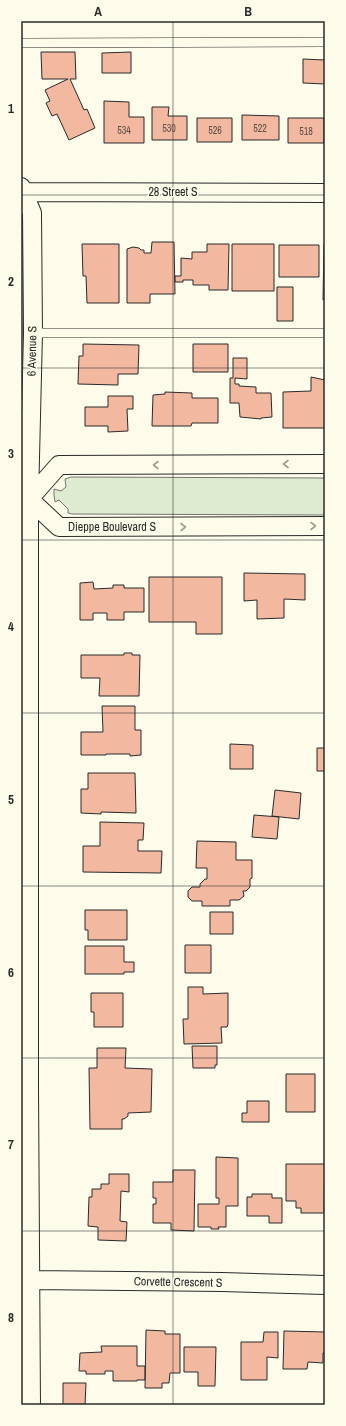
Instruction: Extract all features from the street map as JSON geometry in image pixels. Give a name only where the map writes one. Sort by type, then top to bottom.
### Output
[{"type":"street","name":"28 Street S","points":[[22,190],[325,193]]},
{"type":"street","name":"6 Avenue S","points":[[22,190],[32,213],[33,333],[25,499],[25,1088],[31,1280],[26,1355],[30,1405]]},
{"type":"street","points":[[25,499],[59,465],[325,464]]},
{"type":"street","name":"Dieppe Boulevard S","points":[[25,499],[59,527],[325,526]]},
{"type":"street","name":"Corvette Crescent S","points":[[31,1280],[222,1282],[325,1285]]},
{"type":"lane","points":[[21,43],[325,42]]},
{"type":"lane","points":[[33,333],[325,333]]},
{"type":"green space","points":[[71,477],[325,478],[325,515],[72,514],[68,513],[68,509],[59,500],[55,502],[54,495],[54,489],[61,491],[66,487],[65,479]]},
{"type":"building","points":[[41,52],[75,52],[76,79],[70,79],[84,110],[87,109],[95,128],[69,140],[57,114],[52,116],[46,103],[50,101],[45,90],[68,79],[42,79]]},
{"type":"building","points":[[131,52],[131,73],[102,73],[102,53]]},
{"type":"building","points":[[303,59],[325,60],[325,84],[303,83]]},
{"type":"building","points":[[104,101],[129,102],[129,117],[144,117],[144,143],[104,143]]},
{"type":"building","points":[[152,107],[169,107],[168,116],[187,116],[187,140],[152,140]]},
{"type":"building","points":[[242,115],[279,116],[279,140],[242,140]]},
{"type":"building","points":[[197,118],[232,118],[232,142],[197,142]]},
{"type":"building","points":[[288,118],[324,118],[324,143],[288,143]]},
{"type":"building","points":[[152,242],[174,242],[175,294],[150,294],[150,303],[127,303],[127,249],[133,247],[139,248],[144,250],[144,253],[151,253]]},
{"type":"building","points":[[82,244],[119,244],[119,303],[87,303],[86,276],[83,276]]},
{"type":"building","points":[[207,244],[229,244],[228,290],[209,290],[209,285],[193,285],[193,280],[175,282],[175,276],[181,276],[181,258],[192,259],[192,252],[207,252]]},
{"type":"building","points":[[232,244],[274,244],[274,291],[232,291]]},
{"type":"building","points":[[324,244],[325,300],[323,300]]},
{"type":"building","points":[[279,245],[319,245],[319,277],[279,277]]},
{"type":"building","points":[[277,287],[293,287],[293,321],[277,321]]},
{"type":"building","points":[[83,344],[139,345],[138,374],[118,374],[118,385],[78,384],[79,356],[83,356]]},
{"type":"building","points":[[193,344],[228,344],[228,372],[193,372]]},
{"type":"building","points":[[233,358],[247,358],[247,379],[235,378],[235,384],[239,384],[239,386],[256,387],[256,393],[271,393],[272,417],[261,419],[240,417],[239,403],[230,403],[230,378],[233,378]]},
{"type":"building","points":[[311,377],[325,380],[325,428],[283,428],[283,392],[311,391]]},
{"type":"building","points":[[165,392],[192,393],[192,398],[218,398],[218,423],[192,423],[191,426],[152,426],[153,395],[165,394]]},
{"type":"building","points":[[108,396],[133,396],[133,409],[127,409],[128,431],[108,432],[108,426],[85,426],[85,407],[108,407]]},
{"type":"building","points":[[244,573],[305,574],[305,600],[284,599],[284,618],[257,619],[257,600],[244,601]]},
{"type":"building","points":[[149,577],[222,577],[222,634],[196,634],[196,622],[149,622]]},
{"type":"building","points":[[93,582],[94,589],[113,588],[113,585],[124,585],[124,588],[144,588],[144,612],[124,612],[124,620],[107,620],[107,613],[93,613],[93,620],[80,620],[80,583]]},
{"type":"building","points":[[124,653],[140,655],[139,696],[99,696],[100,678],[81,678],[81,655],[124,655]]},
{"type":"building","points":[[102,706],[135,706],[135,730],[141,730],[141,755],[81,755],[81,732],[103,732]]},
{"type":"building","points":[[230,744],[253,745],[253,769],[230,769]]},
{"type":"building","points":[[317,748],[325,748],[325,771],[317,771]]},
{"type":"building","points":[[88,773],[135,773],[136,813],[81,813],[81,789],[88,789]]},
{"type":"building","points":[[275,790],[301,793],[299,819],[272,816]]},
{"type":"building","points":[[254,815],[279,817],[277,839],[252,837]]},
{"type":"building","points":[[100,822],[144,823],[143,840],[138,840],[138,851],[162,851],[161,873],[83,872],[83,846],[100,846]]},
{"type":"building","points":[[197,841],[236,842],[236,860],[252,860],[252,878],[250,879],[250,887],[246,891],[243,891],[244,896],[239,900],[230,900],[230,906],[202,906],[202,901],[192,901],[188,897],[188,891],[192,887],[200,887],[200,884],[207,879],[207,868],[196,868]]},
{"type":"building","points":[[85,910],[127,910],[127,940],[88,940],[88,930],[85,930]]},
{"type":"building","points":[[210,912],[233,912],[233,934],[210,934]]},
{"type":"building","points":[[185,945],[211,945],[211,973],[185,973]]},
{"type":"building","points":[[85,946],[124,946],[124,962],[134,962],[134,972],[124,972],[124,974],[85,974]]},
{"type":"building","points":[[188,987],[203,987],[203,994],[228,993],[228,1024],[227,1027],[221,1027],[222,1043],[184,1044],[183,1019],[188,1019]]},
{"type":"building","points":[[91,993],[123,993],[123,1027],[94,1027],[94,1012],[91,1012]]},
{"type":"building","points":[[192,1046],[217,1046],[217,1065],[215,1065],[215,1068],[193,1068]]},
{"type":"building","points":[[97,1048],[126,1048],[125,1068],[152,1069],[151,1112],[128,1113],[128,1116],[122,1119],[122,1129],[90,1129],[89,1068],[97,1068]]},
{"type":"building","points":[[286,1074],[315,1074],[315,1112],[286,1112]]},
{"type":"building","points":[[247,1101],[269,1101],[269,1122],[242,1122],[242,1113],[247,1113]]},
{"type":"building","points":[[216,1157],[238,1158],[238,1206],[226,1206],[226,1227],[211,1229],[211,1227],[198,1227],[198,1204],[219,1204],[219,1198],[216,1198]]},
{"type":"building","points":[[286,1164],[325,1164],[324,1213],[301,1213],[301,1208],[296,1208],[296,1201],[286,1201]]},
{"type":"building","points":[[173,1170],[195,1170],[194,1231],[171,1230],[171,1223],[153,1223],[153,1204],[156,1204],[156,1198],[153,1198],[153,1182],[173,1182]]},
{"type":"building","points":[[109,1174],[129,1174],[129,1192],[121,1191],[120,1221],[127,1222],[126,1241],[98,1240],[98,1227],[88,1226],[89,1197],[92,1197],[92,1189],[101,1189],[101,1184],[109,1184]]},
{"type":"building","points":[[252,1194],[272,1194],[272,1198],[282,1198],[282,1223],[269,1223],[269,1216],[247,1216],[247,1197],[252,1197]]},
{"type":"building","points":[[146,1330],[165,1331],[165,1334],[180,1334],[180,1373],[170,1373],[169,1383],[162,1383],[162,1388],[145,1388]]},
{"type":"building","points":[[284,1331],[325,1332],[325,1353],[323,1353],[323,1363],[308,1362],[307,1369],[283,1369]]},
{"type":"building","points":[[264,1332],[278,1332],[278,1358],[267,1357],[267,1380],[241,1380],[241,1342],[263,1342]]},
{"type":"building","points":[[101,1346],[137,1346],[137,1366],[145,1366],[145,1380],[113,1381],[113,1371],[105,1371],[105,1374],[86,1374],[86,1371],[79,1371],[80,1353],[102,1352]]},
{"type":"building","points":[[184,1347],[216,1347],[215,1386],[198,1386],[198,1372],[184,1372]]},
{"type":"building","points":[[63,1383],[86,1383],[85,1405],[63,1405]]}]
